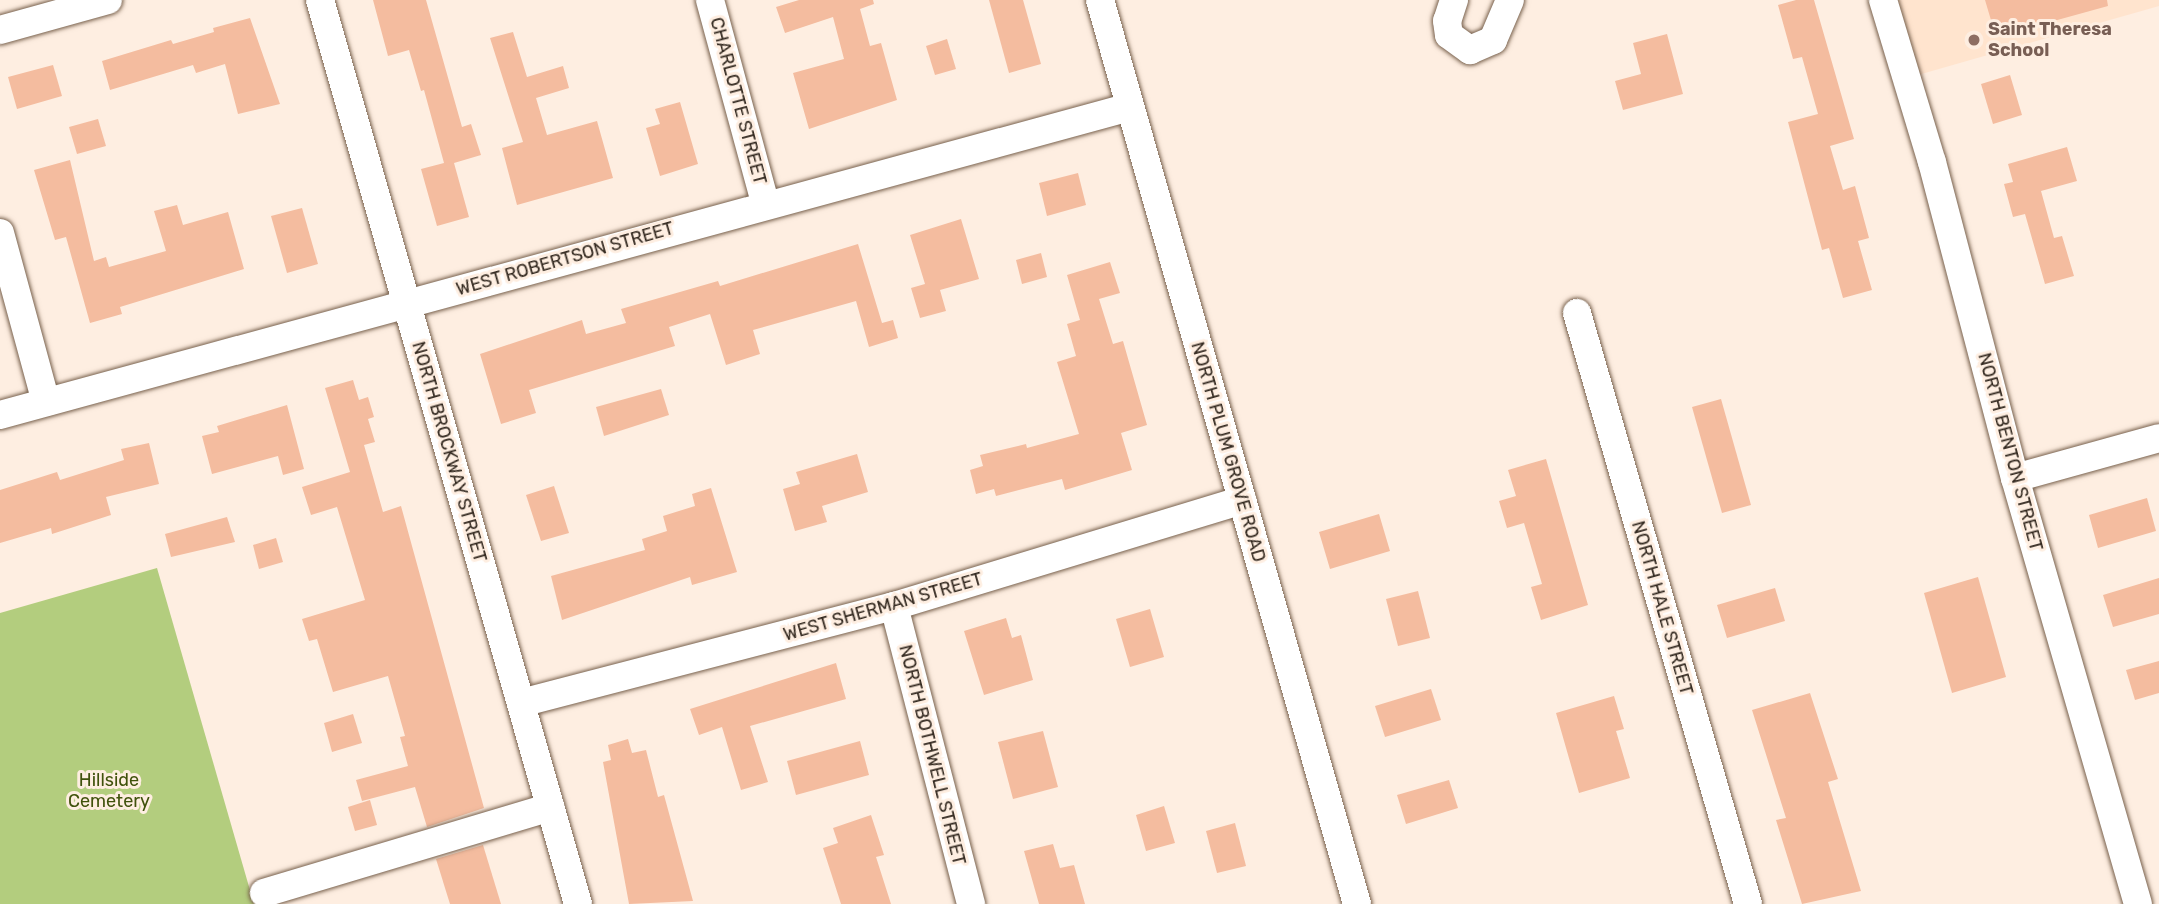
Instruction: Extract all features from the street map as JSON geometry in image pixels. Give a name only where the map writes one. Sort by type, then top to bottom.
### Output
[{"type":"street","points":[[0,30],[108,0]]},
{"type":"street","name":"NORTH BROCKWAY STREET","points":[[320,0],[578,904]]},
{"type":"street","name":"CHARLOTTE STREET","points":[[710,0],[765,203]]},
{"type":"street","name":"NORTH PLUM GROVE ROAD","points":[[1100,0],[1357,904]]},
{"type":"street","points":[[1454,0],[1447,21],[1449,35],[1458,46],[1470,50],[1493,40],[1510,0]]},
{"type":"street","name":"NORTH BENTON STREET","points":[[1883,0],[1932,162],[2015,478],[2138,904]]},
{"type":"street","name":"WEST ROBERTSON STREET","points":[[0,415],[765,203],[1130,107]]},
{"type":"street","points":[[0,233],[46,402]]},
{"type":"street","name":"NORTH HALE STREET","points":[[1577,313],[1748,904]]},
{"type":"street","points":[[2015,478],[2159,438]]},
{"type":"street","name":"WEST SHERMAN STREET","points":[[521,703],[894,606],[1242,500]]},
{"type":"street","name":"NORTH BOTHWELL STREET","points":[[894,606],[971,904]]},
{"type":"street","points":[[264,893],[550,807]]},
{"type":"shaded area","name":"Saint Theresa School","points":[[1898,0],[2159,0],[2159,6],[1918,75]]},
{"type":"green space","name":"Hillside Cemetery","points":[[157,568],[254,904],[0,904],[0,613]]},
{"type":"building","points":[[373,0],[426,0],[462,127],[471,124],[481,155],[454,163],[469,217],[437,226],[421,169],[444,163],[424,90],[421,91],[409,50],[388,56]]},
{"type":"building","points":[[799,0],[873,0],[874,4],[860,9],[870,46],[881,43],[897,100],[809,129],[793,73],[844,59],[833,17],[785,33],[776,7]]},
{"type":"building","points":[[989,0],[1023,0],[1041,64],[1009,73]]},
{"type":"building","points":[[1796,0],[1814,0],[1854,139],[1830,146],[1843,190],[1855,186],[1869,238],[1858,241],[1872,290],[1843,298],[1829,248],[1822,250],[1788,122],[1818,114],[1802,57],[1793,59],[1778,5]]},
{"type":"building","points":[[1985,0],[2107,0],[2108,6],[1996,37]]},
{"type":"building","points":[[250,18],[280,104],[238,114],[225,64],[196,73],[193,65],[110,90],[102,61],[171,40],[173,44],[214,32],[213,28]]},
{"type":"building","points":[[513,32],[527,77],[563,66],[569,88],[536,98],[547,135],[597,121],[613,178],[517,205],[502,148],[523,142],[490,38]]},
{"type":"building","points":[[1667,34],[1683,94],[1623,110],[1615,81],[1641,74],[1633,43]]},
{"type":"building","points":[[947,39],[956,69],[935,75],[926,46]]},
{"type":"building","points":[[53,65],[62,96],[17,109],[8,77]]},
{"type":"building","points":[[2010,75],[2022,115],[1993,124],[1981,84]]},
{"type":"building","points":[[680,102],[698,164],[660,176],[646,128],[660,124],[655,109]]},
{"type":"building","points":[[98,119],[106,146],[77,154],[69,127]]},
{"type":"building","points":[[2067,147],[2077,181],[2041,191],[2054,238],[2062,236],[2074,276],[2045,284],[2025,214],[2013,217],[2004,184],[2013,182],[2008,164]]},
{"type":"building","points":[[70,160],[94,261],[106,257],[109,267],[166,251],[154,211],[177,205],[183,225],[228,212],[244,269],[120,307],[122,314],[90,323],[66,237],[55,240],[34,170]]},
{"type":"building","points":[[1078,173],[1086,205],[1047,216],[1039,183]]},
{"type":"building","points":[[302,208],[318,264],[287,273],[271,216]]},
{"type":"building","points":[[961,219],[979,279],[940,290],[946,311],[920,318],[911,288],[925,284],[910,235]]},
{"type":"building","points":[[858,244],[882,323],[893,320],[898,338],[869,347],[856,301],[753,330],[760,354],[726,365],[710,314],[669,327],[675,346],[529,390],[536,413],[501,424],[480,354],[582,320],[586,334],[626,323],[621,309],[718,281],[720,286]]},
{"type":"building","points":[[1041,253],[1047,277],[1022,284],[1016,260]]},
{"type":"building","points":[[1110,262],[1120,293],[1099,299],[1113,344],[1123,341],[1147,425],[1121,433],[1132,470],[1065,490],[1062,479],[996,496],[994,489],[976,494],[970,470],[983,466],[980,455],[1026,444],[1027,448],[1079,434],[1057,362],[1076,356],[1067,324],[1080,320],[1067,275]]},
{"type":"building","points":[[353,380],[359,400],[368,397],[374,417],[368,419],[375,442],[364,445],[383,512],[401,506],[484,808],[427,827],[415,787],[362,801],[356,780],[408,766],[400,737],[405,736],[388,676],[333,692],[317,639],[309,641],[302,619],[365,600],[337,507],[311,515],[302,487],[350,472],[325,388]]},
{"type":"building","points":[[661,389],[669,415],[604,436],[596,407]]},
{"type":"building","points":[[1721,399],[1751,505],[1722,513],[1692,407]]},
{"type":"building","points":[[287,405],[304,469],[283,475],[278,456],[212,474],[202,436],[219,432],[217,426]]},
{"type":"building","points":[[149,443],[159,484],[106,497],[111,515],[52,534],[51,528],[0,543],[0,490],[57,472],[60,480],[124,460],[121,449]]},
{"type":"building","points":[[857,454],[868,492],[822,506],[827,522],[795,531],[783,489],[800,484],[796,472]]},
{"type":"building","points":[[1546,459],[1588,605],[1541,620],[1531,587],[1542,584],[1524,523],[1507,528],[1499,501],[1516,496],[1508,470]]},
{"type":"building","points":[[554,486],[569,533],[541,541],[526,495]]},
{"type":"building","points":[[711,488],[737,572],[692,585],[690,577],[562,620],[551,576],[645,550],[642,539],[667,531],[663,516],[695,506],[692,494]]},
{"type":"building","points":[[2147,498],[2156,531],[2098,548],[2089,515]]},
{"type":"building","points":[[1379,514],[1390,551],[1330,569],[1319,532]]},
{"type":"building","points":[[227,517],[235,542],[171,557],[165,534]]},
{"type":"building","points":[[276,538],[283,562],[259,569],[253,545]]},
{"type":"building","points":[[1978,577],[2006,677],[1952,693],[1924,593]]},
{"type":"building","points":[[2159,578],[2159,614],[2113,627],[2103,595]]},
{"type":"building","points":[[1775,588],[1785,621],[1727,638],[1717,605]]},
{"type":"building","points":[[1418,591],[1430,638],[1398,646],[1386,599]]},
{"type":"building","points":[[1150,609],[1164,657],[1130,667],[1116,619]]},
{"type":"building","points":[[1006,618],[1012,638],[1021,635],[1033,680],[984,695],[964,631]]},
{"type":"building","points":[[2159,661],[2159,693],[2135,700],[2126,670]]},
{"type":"building","points":[[836,663],[846,699],[750,726],[768,782],[741,790],[722,727],[699,735],[690,709]]},
{"type":"building","points":[[1431,689],[1441,720],[1385,737],[1375,706]]},
{"type":"building","points":[[1810,693],[1838,779],[1828,782],[1861,891],[1802,904],[1776,820],[1786,818],[1752,710]]},
{"type":"building","points":[[1614,696],[1624,729],[1616,731],[1630,778],[1579,793],[1556,713]]},
{"type":"building","points":[[353,714],[362,743],[332,752],[324,723]]},
{"type":"building","points":[[1043,731],[1058,787],[1013,799],[998,742]]},
{"type":"building","points":[[628,739],[632,753],[646,750],[658,797],[664,795],[693,901],[629,904],[603,762],[611,760],[608,745]]},
{"type":"building","points":[[860,741],[869,775],[796,795],[787,761]]},
{"type":"building","points":[[1449,780],[1458,808],[1406,824],[1397,795]]},
{"type":"building","points":[[370,800],[377,825],[355,831],[348,807]]},
{"type":"building","points":[[1164,806],[1175,843],[1146,851],[1136,815]]},
{"type":"building","points":[[871,815],[884,855],[876,857],[891,904],[841,904],[823,848],[838,843],[833,828]]},
{"type":"building","points":[[1235,823],[1246,866],[1217,873],[1206,831]]},
{"type":"building","points":[[1053,844],[1060,868],[1074,865],[1085,904],[1039,904],[1024,851]]},
{"type":"building","points":[[483,845],[501,904],[450,904],[436,859]]},
{"type":"place","name":"Saint Theresa School","points":[[1974,40]]}]
